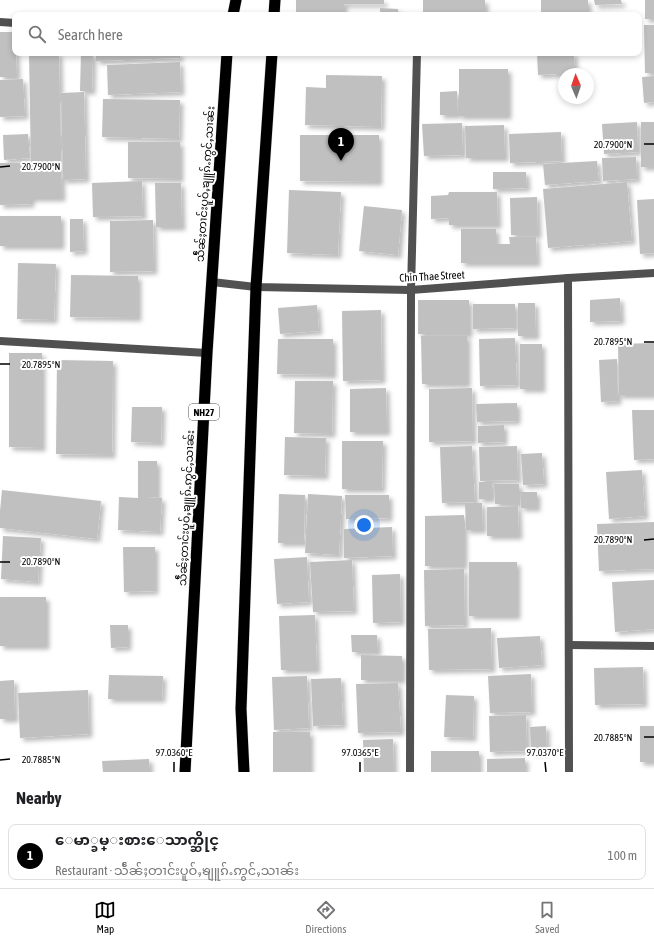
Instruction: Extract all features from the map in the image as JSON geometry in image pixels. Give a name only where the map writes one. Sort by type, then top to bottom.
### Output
[{"type":"highway","points":[[234,12],[236,0]]},
{"type":"highway","points":[[274,12],[275,0]]},
{"type":"highway","name":"သဵႅၼ်ႈတၢင်းပူဝ်ႇၶျူၵ်ႉဢွင်ႇသၢၼ်း","points":[[185,772],[207,353],[227,56]]},
{"type":"highway","points":[[244,772],[241,709],[256,288],[272,56]]},
{"type":"street","points":[[0,22],[12,23]]},
{"type":"street","points":[[410,772],[411,290],[417,56]]},
{"type":"street","name":"Chin Thae Street","points":[[212,282],[256,288],[411,290],[654,273]]},
{"type":"street","points":[[568,278],[569,772]]},
{"type":"street","points":[[0,341],[207,353]]},
{"type":"street","points":[[569,645],[654,646]]},
{"type":"building","points":[[296,0],[384,0],[384,4],[344,4],[344,12],[296,12]]},
{"type":"building","points":[[423,0],[485,0],[485,12],[423,12]]},
{"type":"building","points":[[541,0],[588,0],[588,12],[541,12]]},
{"type":"building","points":[[594,0],[621,0],[622,4],[595,5]]},
{"type":"building","points":[[645,0],[654,0],[654,19],[645,19]]},
{"type":"building","points":[[380,8],[398,9],[398,12],[380,12]]},
{"type":"building","points":[[644,25],[654,25],[654,73],[645,73]]},
{"type":"building","points":[[0,32],[12,32],[12,56],[16,56],[17,77],[0,77]]},
{"type":"building","points":[[29,56],[59,56],[62,198],[31,198],[31,204],[0,205],[0,163],[30,163],[31,167]]},
{"type":"building","points":[[81,56],[93,56],[92,91],[80,91]]},
{"type":"building","points":[[96,56],[180,56],[180,58],[96,61]]},
{"type":"building","points":[[537,56],[574,56],[575,68],[558,68],[558,74],[538,75]]},
{"type":"building","points":[[180,62],[181,92],[108,95],[107,65]]},
{"type":"building","points":[[459,69],[508,69],[508,116],[459,116]]},
{"type":"building","points":[[326,75],[382,76],[381,127],[305,125],[306,87],[326,88]]},
{"type":"building","points":[[654,76],[654,102],[644,103],[642,77]]},
{"type":"building","points":[[23,79],[25,116],[0,117],[0,80]]},
{"type":"building","points":[[457,91],[458,115],[440,115],[440,92]]},
{"type":"building","points":[[84,92],[86,179],[63,180],[61,93]]},
{"type":"building","points":[[103,99],[180,100],[179,139],[102,137]]},
{"type":"building","points":[[637,122],[638,152],[604,154],[602,124]]},
{"type":"building","points":[[641,122],[654,122],[654,167],[641,167]]},
{"type":"building","points":[[462,123],[463,155],[424,156],[422,124]]},
{"type":"building","points":[[504,125],[505,158],[466,158],[465,126]]},
{"type":"building","points":[[561,132],[562,161],[510,163],[509,134]]},
{"type":"building","points":[[28,134],[30,158],[4,160],[3,135]]},
{"type":"building","points":[[300,135],[379,135],[379,182],[300,181]]},
{"type":"building","points":[[128,142],[180,142],[180,179],[128,178]]},
{"type":"building","points":[[636,157],[637,179],[603,181],[602,158]]},
{"type":"building","points":[[597,161],[599,181],[545,185],[543,164]]},
{"type":"building","points":[[493,172],[526,172],[527,188],[493,189]]},
{"type":"building","points":[[142,181],[143,216],[93,217],[92,183]]},
{"type":"building","points":[[627,182],[632,241],[548,248],[543,189]]},
{"type":"building","points":[[155,183],[181,183],[182,227],[156,227]]},
{"type":"building","points":[[289,190],[341,192],[338,255],[287,253]]},
{"type":"building","points":[[449,192],[497,192],[498,225],[449,225],[449,218],[431,219],[431,196],[448,195]]},
{"type":"building","points":[[537,197],[538,235],[511,235],[510,198]]},
{"type":"building","points":[[654,199],[654,253],[640,254],[637,200]]},
{"type":"building","points":[[364,206],[402,210],[398,255],[359,251]]},
{"type":"building","points":[[0,216],[61,216],[61,246],[0,246]]},
{"type":"building","points":[[70,219],[83,219],[84,251],[70,252]]},
{"type":"building","points":[[153,220],[154,271],[110,272],[110,221]]},
{"type":"building","points":[[461,229],[496,229],[496,244],[510,244],[509,237],[536,237],[537,263],[461,263]]},
{"type":"building","points":[[18,263],[56,264],[54,320],[17,319]]},
{"type":"building","points":[[71,275],[138,276],[138,318],[70,317]]},
{"type":"building","points":[[620,298],[621,321],[590,322],[590,300]]},
{"type":"building","points":[[418,300],[469,300],[469,334],[418,334]]},
{"type":"building","points":[[518,303],[535,303],[536,336],[518,336]]},
{"type":"building","points":[[473,304],[515,304],[515,328],[473,329]]},
{"type":"building","points":[[317,305],[319,331],[280,334],[278,308]]},
{"type":"building","points":[[381,310],[382,380],[343,381],[342,311]]},
{"type":"building","points":[[421,336],[467,336],[467,384],[422,384]]},
{"type":"building","points":[[515,338],[517,385],[480,386],[479,339]]},
{"type":"building","points":[[278,339],[333,339],[333,375],[277,374]]},
{"type":"building","points":[[654,343],[654,395],[619,395],[618,344]]},
{"type":"building","points":[[520,344],[542,344],[542,389],[520,389]]},
{"type":"building","points":[[9,353],[42,353],[42,448],[9,447]]},
{"type":"building","points":[[617,359],[618,401],[601,402],[599,360]]},
{"type":"building","points":[[57,360],[113,361],[112,455],[56,454]]},
{"type":"building","points":[[295,381],[333,381],[332,434],[294,433]]},
{"type":"building","points":[[386,388],[387,432],[350,432],[350,389]]},
{"type":"building","points":[[472,388],[473,441],[429,442],[429,389]]},
{"type":"building","points":[[517,403],[517,421],[477,422],[476,404]]},
{"type":"building","points":[[132,407],[162,407],[161,443],[131,442]]},
{"type":"building","points":[[632,410],[654,410],[654,459],[634,460]]},
{"type":"building","points":[[504,425],[504,442],[478,443],[478,426]]},
{"type":"building","points":[[285,437],[326,438],[325,476],[284,475]]},
{"type":"building","points":[[342,441],[383,441],[382,489],[342,489]]},
{"type":"building","points":[[472,446],[475,502],[442,503],[440,447]]},
{"type":"building","points":[[517,446],[518,480],[480,481],[479,447]]},
{"type":"building","points":[[542,453],[544,484],[523,485],[521,454]]},
{"type":"building","points":[[138,461],[157,461],[157,497],[146,498],[162,498],[160,532],[118,530],[119,497],[138,498]]},
{"type":"building","points":[[642,470],[645,516],[609,519],[606,472]]},
{"type":"building","points":[[479,482],[492,482],[492,499],[479,499]]},
{"type":"building","points":[[494,484],[519,484],[519,504],[495,504]]},
{"type":"building","points":[[2,490],[101,501],[97,539],[0,528]]},
{"type":"building","points":[[520,492],[537,492],[537,508],[521,508]]},
{"type":"building","points":[[279,494],[305,495],[304,543],[278,543]]},
{"type":"building","points":[[308,494],[342,496],[339,555],[305,553]]},
{"type":"building","points":[[345,495],[389,495],[389,518],[346,519]]},
{"type":"building","points":[[465,503],[482,503],[483,530],[466,530]]},
{"type":"building","points":[[518,506],[519,536],[487,536],[487,507]]},
{"type":"building","points":[[464,515],[464,566],[425,566],[425,516]]},
{"type":"building","points":[[654,522],[654,569],[599,571],[597,524]]},
{"type":"building","points":[[392,527],[393,556],[344,558],[344,529]]},
{"type":"building","points":[[3,536],[41,538],[38,582],[1,579]]},
{"type":"building","points":[[123,547],[155,547],[155,591],[124,592]]},
{"type":"building","points":[[307,557],[309,602],[277,604],[274,559]]},
{"type":"building","points":[[352,560],[354,611],[313,612],[310,562]]},
{"type":"building","points":[[469,562],[517,562],[517,616],[469,616]]},
{"type":"building","points":[[464,569],[465,625],[425,626],[424,570]]},
{"type":"building","points":[[400,574],[401,622],[373,623],[372,575]]},
{"type":"building","points":[[654,580],[654,629],[615,632],[612,582]]},
{"type":"building","points":[[0,597],[46,597],[46,646],[0,646]]},
{"type":"building","points":[[315,615],[317,670],[281,670],[279,616]]},
{"type":"building","points":[[110,625],[128,625],[128,647],[111,648]]},
{"type":"building","points":[[491,628],[492,669],[429,670],[428,629]]},
{"type":"building","points":[[351,635],[377,635],[378,652],[352,652]]},
{"type":"building","points":[[540,636],[542,665],[499,668],[497,638]]},
{"type":"building","points":[[361,655],[402,656],[402,680],[361,680]]},
{"type":"building","points":[[643,667],[644,704],[595,705],[594,668]]},
{"type":"building","points":[[531,674],[532,712],[490,713],[488,676]]},
{"type":"building","points":[[109,675],[163,676],[162,699],[108,699]]},
{"type":"building","points":[[307,676],[309,728],[274,730],[272,677]]},
{"type":"building","points":[[341,678],[343,725],[313,726],[311,679]]},
{"type":"building","points":[[14,680],[15,719],[0,719],[0,681]]},
{"type":"building","points":[[398,683],[401,732],[358,733],[356,684]]},
{"type":"building","points":[[88,690],[89,734],[20,738],[18,693]]},
{"type":"building","points":[[446,695],[474,696],[473,738],[444,737]]},
{"type":"building","points":[[526,715],[527,751],[490,752],[489,716]]},
{"type":"building","points":[[546,726],[547,752],[531,753],[530,727]]},
{"type":"building","points":[[640,726],[654,726],[654,762],[640,762]]},
{"type":"building","points":[[273,732],[310,732],[310,772],[273,772]]},
{"type":"building","points":[[393,739],[394,772],[364,772],[363,740]]},
{"type":"building","points":[[431,751],[479,751],[479,772],[431,772]]},
{"type":"building","points":[[525,758],[525,772],[487,772],[487,759]]},
{"type":"building","points":[[149,759],[150,772],[103,772],[102,761]]},
{"type":"place","name":"ေမာ္ခမ္းစားေသာက္ဆိုင္","points":[[341,161]]}]
